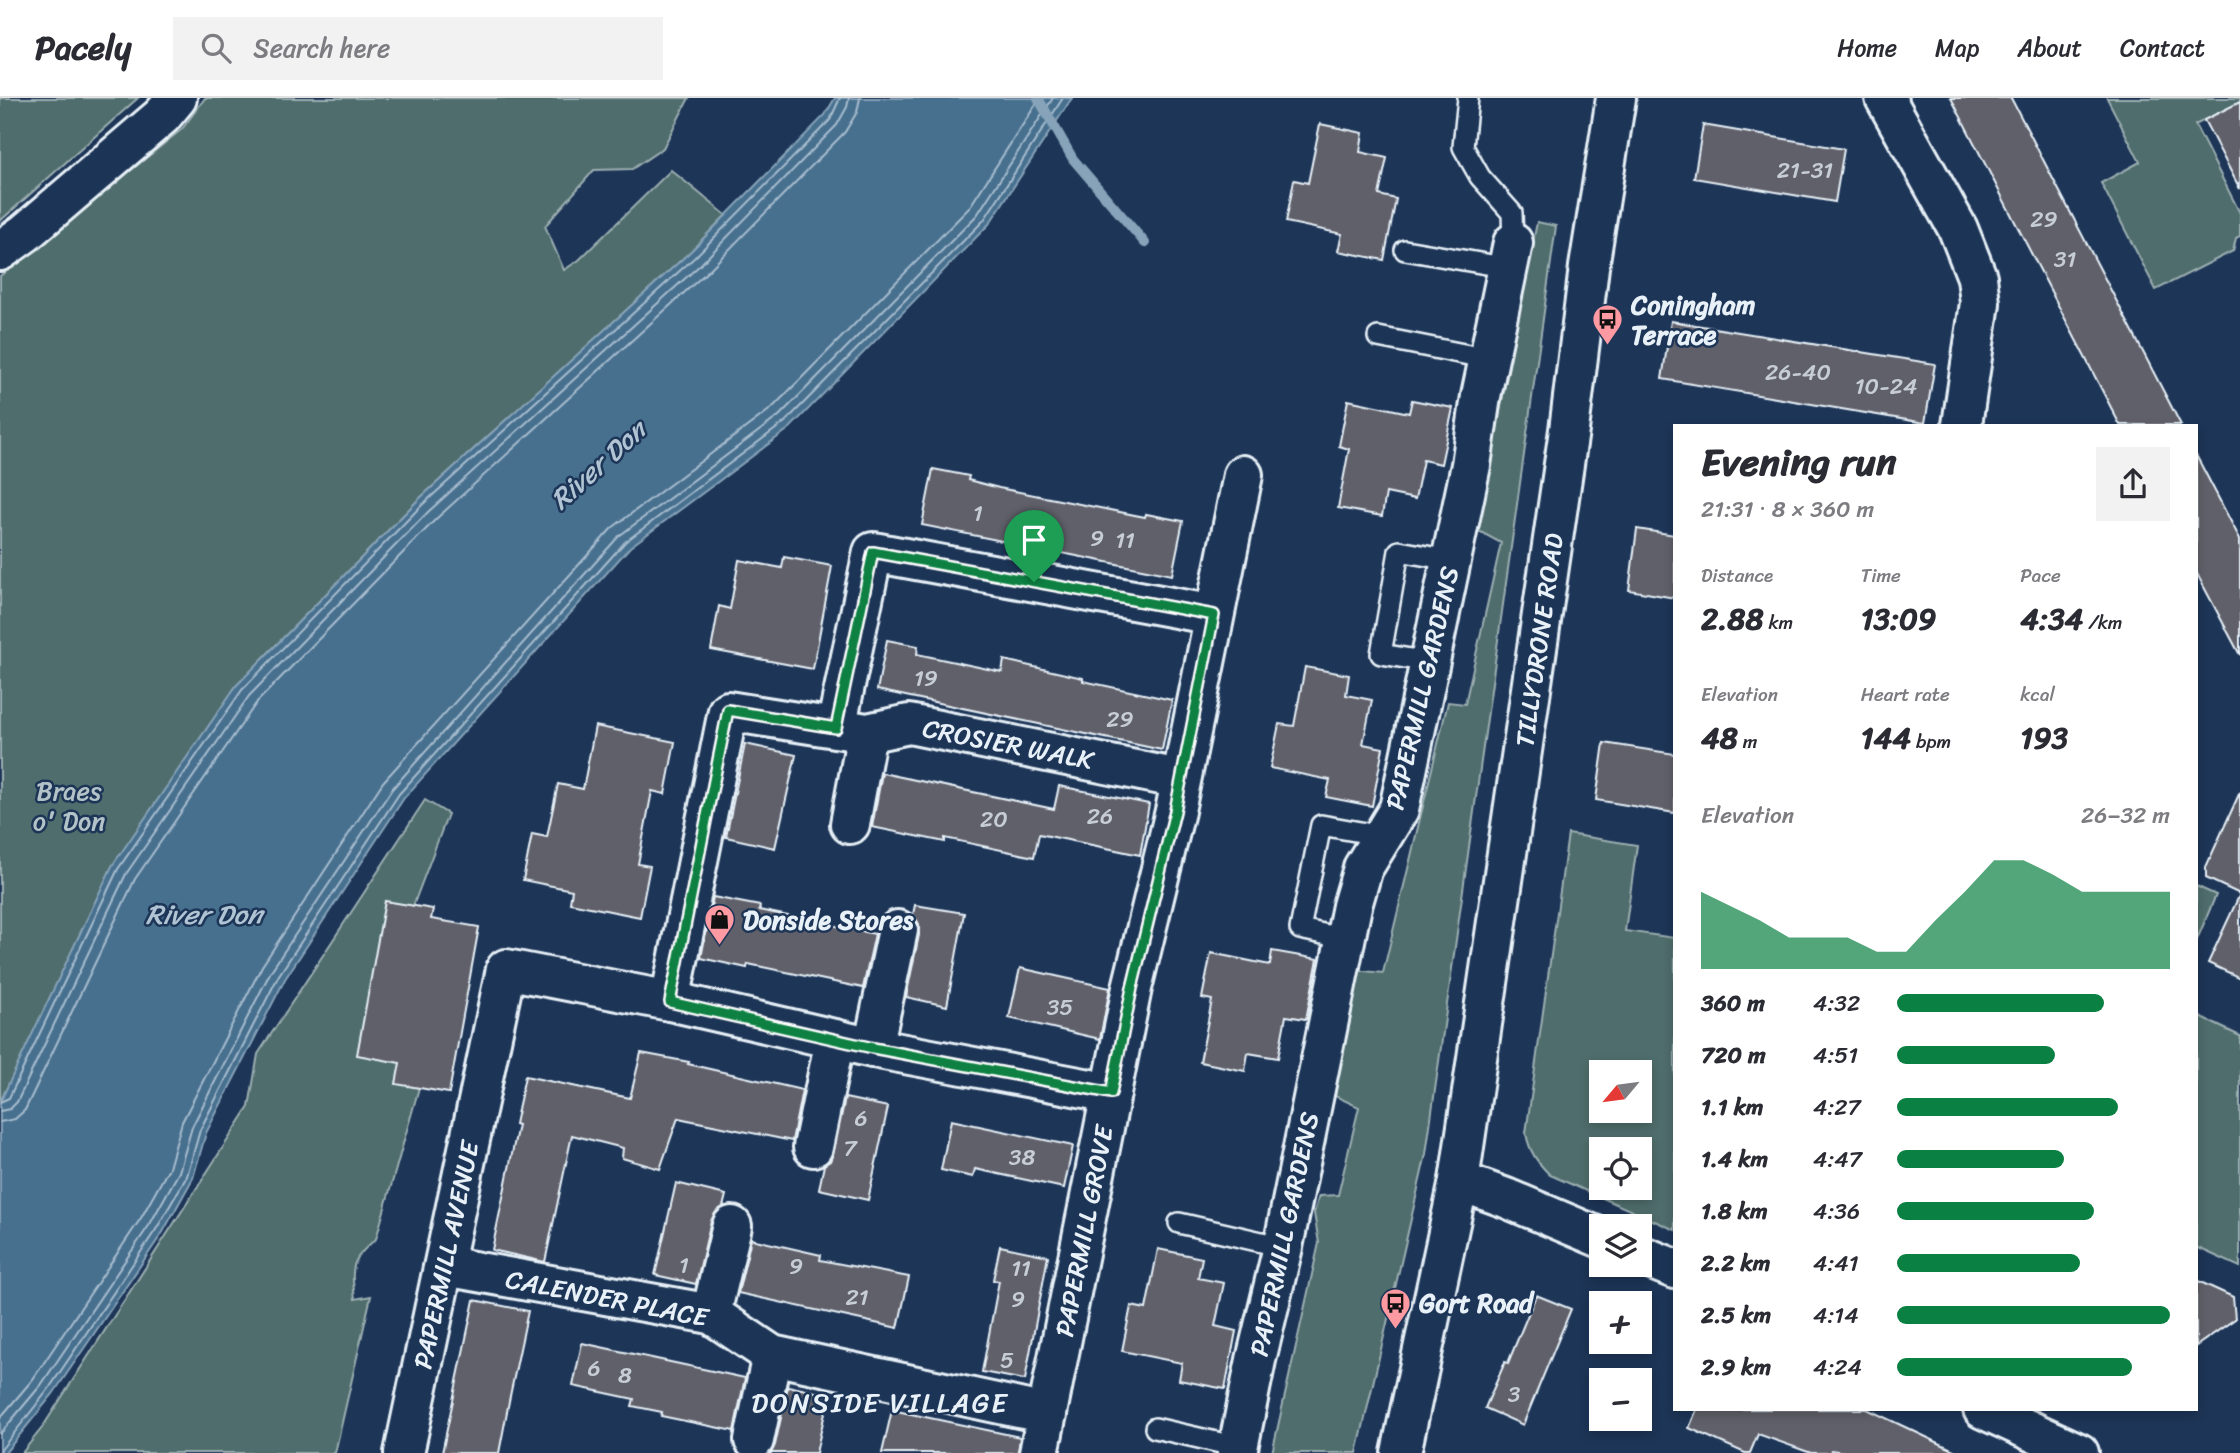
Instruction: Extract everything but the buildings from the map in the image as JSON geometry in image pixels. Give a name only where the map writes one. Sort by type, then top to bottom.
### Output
[{"type":"street","points":[[0,251],[162,116],[177,98]]},
{"type":"street","name":"TILLYDRONE ROAD","points":[[1401,1453],[1459,1181],[1567,444],[1589,267],[1616,98]]},
{"type":"street","points":[[1885,98],[1958,229],[1977,277],[1980,303],[1962,424]]},
{"type":"street","name":"PAPERMILL GARDENS","points":[[1238,1450],[1283,1247],[1352,906],[1363,868],[1399,809],[1471,465],[1489,359],[1511,256]]},
{"type":"street","name":"PAPERMILL GROVE","points":[[1040,1453],[1132,988],[1175,811],[1243,475]]},
{"type":"street","points":[[850,824],[851,731],[873,552],[1214,615]]},
{"type":"street","points":[[851,731],[728,710],[670,1002],[873,1048],[1111,1093]]},
{"type":"street","name":"CROSIER WALK","points":[[851,731],[909,724],[1180,779]]},
{"type":"street","points":[[873,1048],[898,930]]},
{"type":"street","name":"PAPERMILL AVENUE","points":[[404,1453],[506,969],[670,1002]]},
{"type":"street","points":[[813,1147],[835,1039]]},
{"type":"street","points":[[1459,1181],[1589,1233]]},
{"type":"street","points":[[711,1314],[732,1226]]},
{"type":"street","points":[[1652,1260],[1673,1268]]},
{"type":"street","name":"CALENDER PLACE","points":[[444,1266],[711,1314],[772,1355],[1047,1414]]},
{"type":"street","points":[[754,1440],[772,1355]]},
{"type":"street","points":[[1987,1411],[2079,1453]]},
{"type":"lane","points":[[1405,250],[1511,256],[1512,213],[1479,177],[1463,147],[1468,98]]},
{"type":"lane","points":[[1378,337],[1489,359]]},
{"type":"lane","points":[[1429,662],[1381,654],[1399,551],[1450,560]]},
{"type":"lane","points":[[1346,939],[1300,929],[1321,825],[1383,836]]},
{"type":"lane","points":[[1179,1223],[1283,1247]]},
{"type":"lane","points":[[1155,1427],[1238,1450]]},
{"type":"green space","points":[[0,98],[138,98],[0,221]]},
{"type":"green space","name":"Braes o' Don","points":[[205,98],[689,98],[663,148],[632,169],[594,170],[545,226],[564,270],[579,260],[671,170],[726,215],[690,252],[418,500],[236,686],[0,1102],[0,276],[182,129]]},
{"type":"green space","points":[[2107,98],[2240,98],[2240,102],[2195,125],[2240,213],[2240,236],[2236,238],[2233,251],[2156,290],[2101,183],[2140,162]]},
{"type":"green space","points":[[1537,222],[1556,226],[1426,1154],[1357,1453],[1272,1453],[1319,1243],[1314,1213],[1319,1196],[1338,1195],[1359,1107],[1335,1096],[1354,970],[1383,973],[1448,702],[1465,704],[1501,543],[1477,530]]},
{"type":"green space","points":[[425,800],[448,814],[410,914],[428,1056],[376,1239],[361,1253],[354,1265],[355,1299],[371,1296],[335,1453],[22,1453],[42,1428],[249,1107],[258,1054]]},
{"type":"green space","points":[[1568,834],[1637,845],[1625,931],[1673,938],[1673,1229],[1652,1220],[1652,1214],[1639,1214],[1607,1200],[1652,1200],[1652,1137],[1589,1137],[1589,1192],[1550,1175],[1534,1156],[1526,1133]]},
{"type":"green space","points":[[2198,887],[2216,895],[2198,937]]},
{"type":"green space","points":[[2198,1016],[2240,1036],[2240,1267],[2198,1248]]},
{"type":"water","name":"River Don","points":[[835,98],[1072,98],[989,224],[790,428],[630,547],[404,798],[285,979],[206,1133],[193,1178],[163,1232],[53,1394],[5,1453],[0,1453],[0,1102],[112,866],[236,686],[418,500],[690,252],[825,115]]},
{"type":"waterway","points":[[1038,98],[1073,159],[1145,243]]},
{"type":"place","name":"Coningham Terrace","points":[[1608,347]]},
{"type":"place","name":"Donside Stores","points":[[720,947]]},
{"type":"place","name":"Gort Road","points":[[1396,1330]]},
{"type":"district","name":"DONSIDE VILLAGE","points":[[880,1402]]},
{"type":"route","points":[[873,552],[1034,582],[1214,615],[1175,811],[1132,988],[1111,1093],[873,1048],[670,1002],[728,710],[836,728],[873,552]]}]
